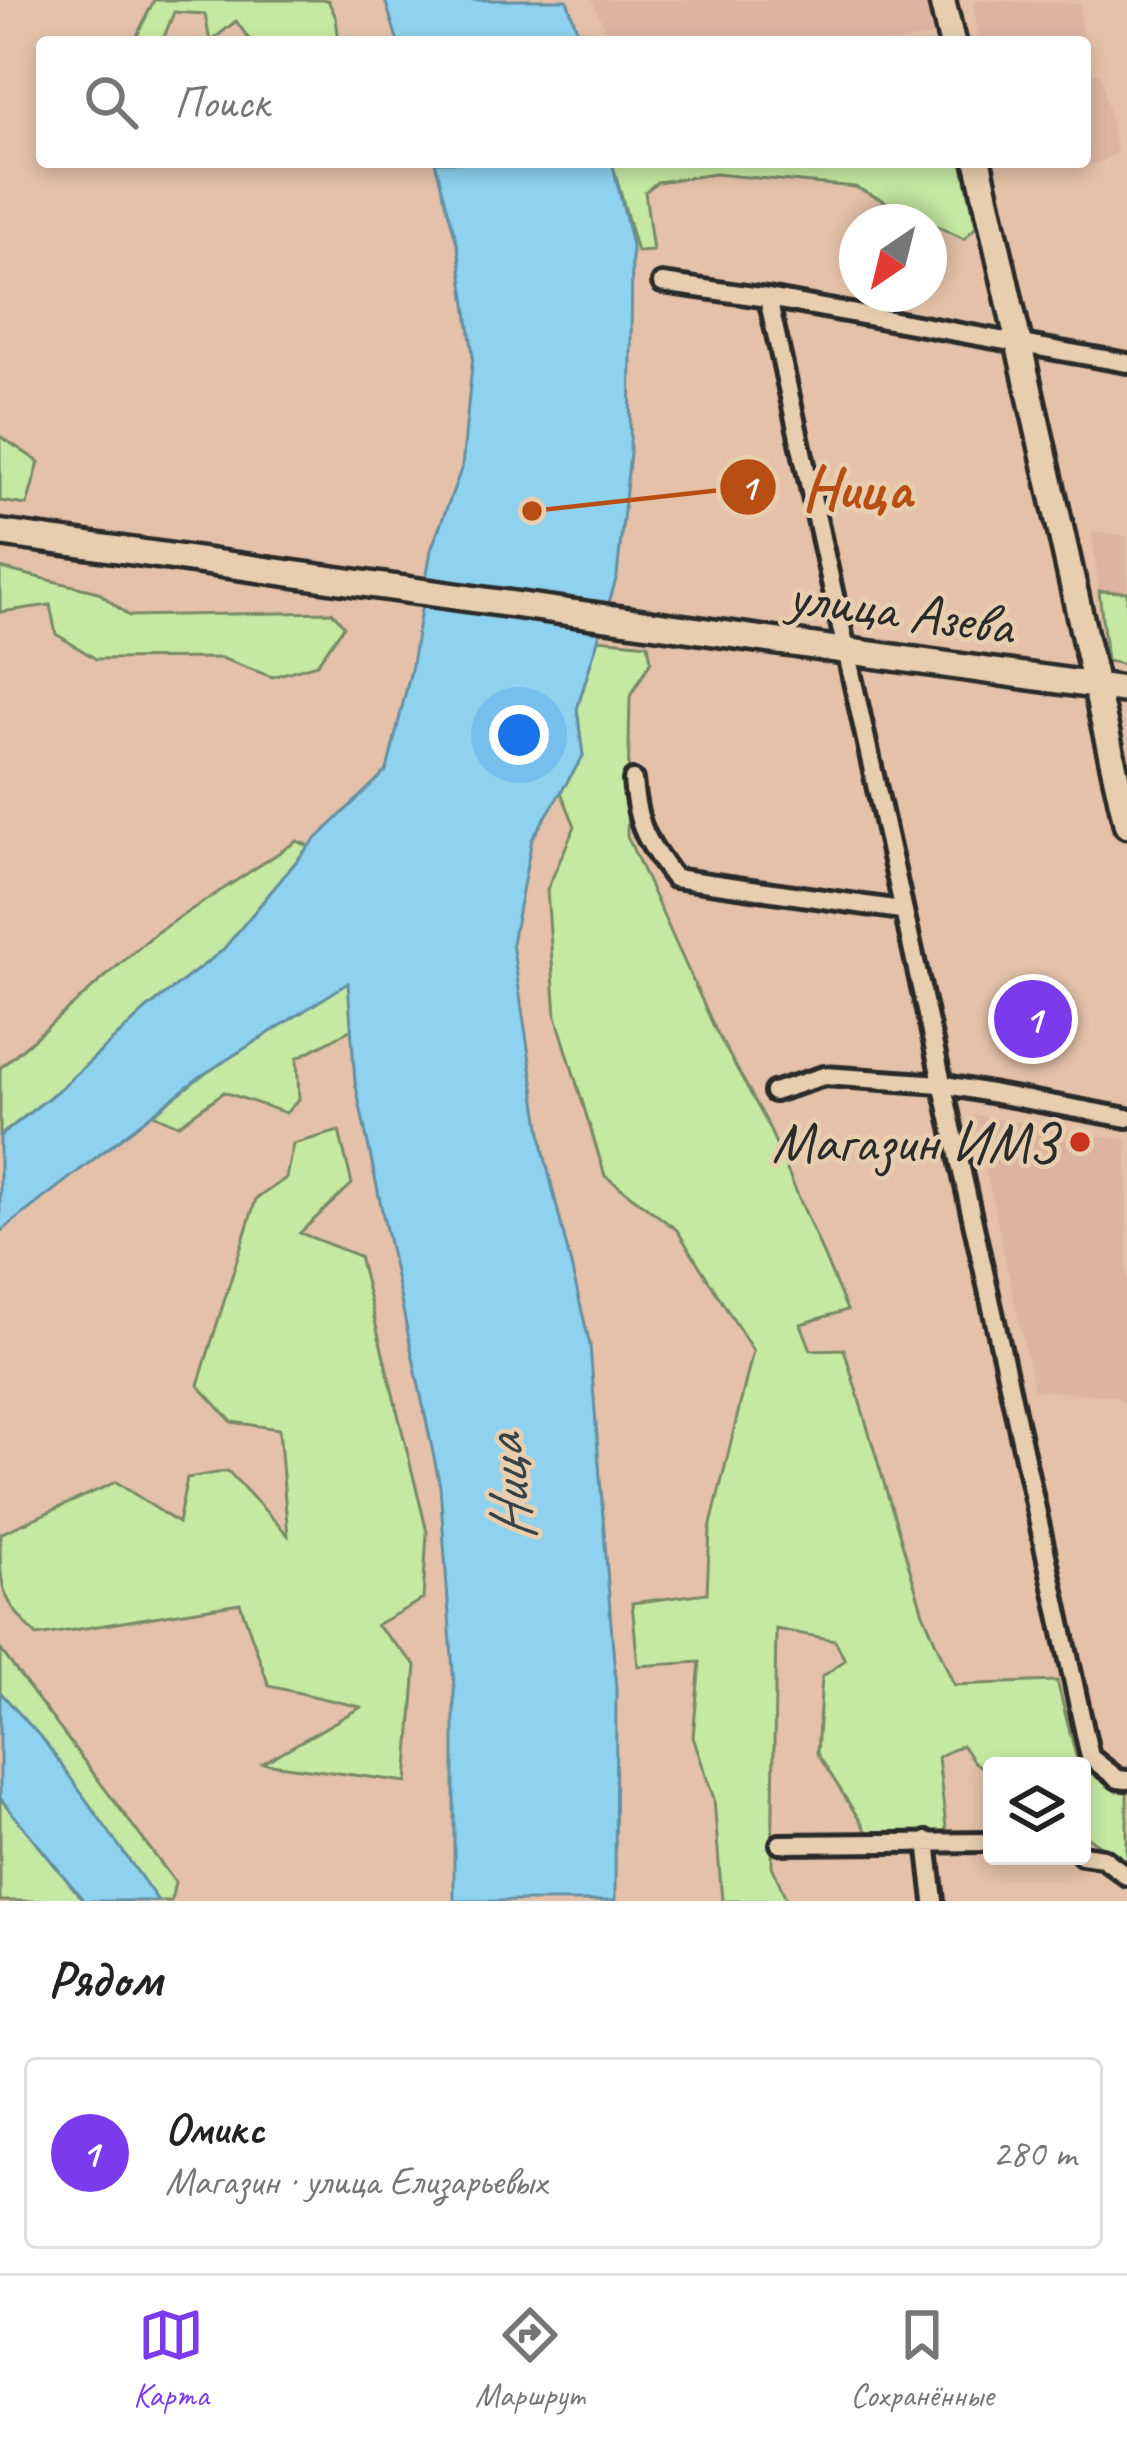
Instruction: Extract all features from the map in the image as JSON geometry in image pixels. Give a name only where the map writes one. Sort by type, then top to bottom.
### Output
[{"type":"street","points":[[942,0],[951,36]]},
{"type":"street","points":[[979,168],[1127,825]]},
{"type":"street","points":[[662,283],[1127,363]]},
{"type":"street","points":[[768,298],[940,1084],[982,1247],[1090,1757],[1118,1780],[1127,1780]]},
{"type":"street","name":"улица Азева","points":[[0,533],[1127,690]]},
{"type":"street","points":[[633,780],[641,830],[674,878],[901,910]]},
{"type":"street","points":[[774,1091],[824,1076],[940,1084],[1127,1118]]},
{"type":"street","points":[[927,1841],[934,1901]]},
{"type":"street","points":[[780,1844],[983,1843]]},
{"type":"street","points":[[1091,1856],[1102,1858],[1126,1878]]},
{"type":"shaded area","points":[[592,0],[928,0],[936,35],[931,36],[608,36]]},
{"type":"shaded area","points":[[973,0],[1080,4],[1082,36],[978,36]]},
{"type":"shaded area","points":[[1091,73],[1101,74],[1117,154],[1091,165]]},
{"type":"shaded area","points":[[1092,532],[1127,536],[1127,592],[1099,591]]},
{"type":"shaded area","points":[[974,1115],[1127,1140],[1127,1405],[1114,1396],[1034,1390]]},
{"type":"green space","points":[[154,0],[328,0],[338,36],[247,36],[236,21],[217,36],[209,36],[205,14],[174,12],[164,36],[137,36]]},
{"type":"green space","points":[[614,168],[963,168],[976,227],[964,239],[947,231],[947,204],[891,204],[855,187],[715,174],[657,182],[645,192],[653,251],[637,252]]},
{"type":"green space","points":[[0,436],[39,462],[27,505],[0,501]]},
{"type":"green space","points":[[0,568],[98,592],[129,616],[332,612],[344,626],[317,664],[272,677],[221,658],[96,659],[56,634],[50,605],[0,612]]},
{"type":"green space","points":[[1099,591],[1127,592],[1127,665],[1107,661]]},
{"type":"green space","points":[[598,639],[648,644],[651,661],[630,697],[627,836],[716,1031],[766,1121],[847,1310],[801,1324],[811,1350],[844,1349],[923,1613],[954,1685],[1057,1681],[1077,1757],[983,1757],[983,1768],[962,1745],[938,1757],[947,1836],[871,1838],[817,1753],[822,1677],[845,1660],[835,1640],[776,1629],[772,1866],[787,1901],[722,1901],[714,1799],[693,1737],[700,1662],[638,1666],[632,1603],[707,1593],[710,1529],[753,1351],[677,1230],[605,1176],[556,1016],[547,890],[575,826],[561,792],[583,756],[577,709]]},
{"type":"green space","points":[[297,841],[309,846],[222,951],[0,1136],[0,1068],[157,932]]},
{"type":"green space","points":[[349,982],[352,1029],[297,1058],[299,1099],[286,1113],[224,1092],[178,1125],[153,1114],[201,1076]]},
{"type":"green space","points":[[339,1131],[352,1184],[300,1233],[359,1256],[427,1532],[423,1599],[376,1625],[416,1665],[407,1782],[263,1763],[361,1707],[269,1686],[240,1603],[37,1636],[9,1601],[1,1568],[0,1534],[116,1482],[178,1523],[187,1478],[228,1471],[288,1535],[279,1429],[232,1422],[198,1385],[256,1199],[286,1178],[293,1144]]},
{"type":"green space","points":[[0,1649],[175,1882],[171,1901],[158,1901],[45,1743],[0,1692]]},
{"type":"green space","points":[[1091,1769],[1115,1791],[1127,1792],[1127,1865],[1091,1839]]},
{"type":"green space","points":[[0,1798],[84,1901],[0,1901]]},
{"type":"water","points":[[385,0],[567,0],[579,36],[396,36]]},
{"type":"water","points":[[437,168],[613,168],[632,245],[630,453],[617,576],[577,709],[583,756],[532,839],[512,943],[544,1153],[590,1345],[616,1689],[615,1901],[454,1901],[454,1687],[440,1486],[355,1082],[348,983],[201,1076],[0,1232],[0,1136],[222,951],[309,846],[387,770],[411,670],[431,550],[462,467],[473,355],[458,247]]},
{"type":"water","points":[[0,1692],[45,1742],[158,1901],[84,1901],[0,1798]]},
{"type":"place","name":"Ница","points":[[532,511]]},
{"type":"place","name":"Омикс","points":[[1033,1019]]},
{"type":"place","name":"Магазин ИМЗ","points":[[1080,1142]]}]
